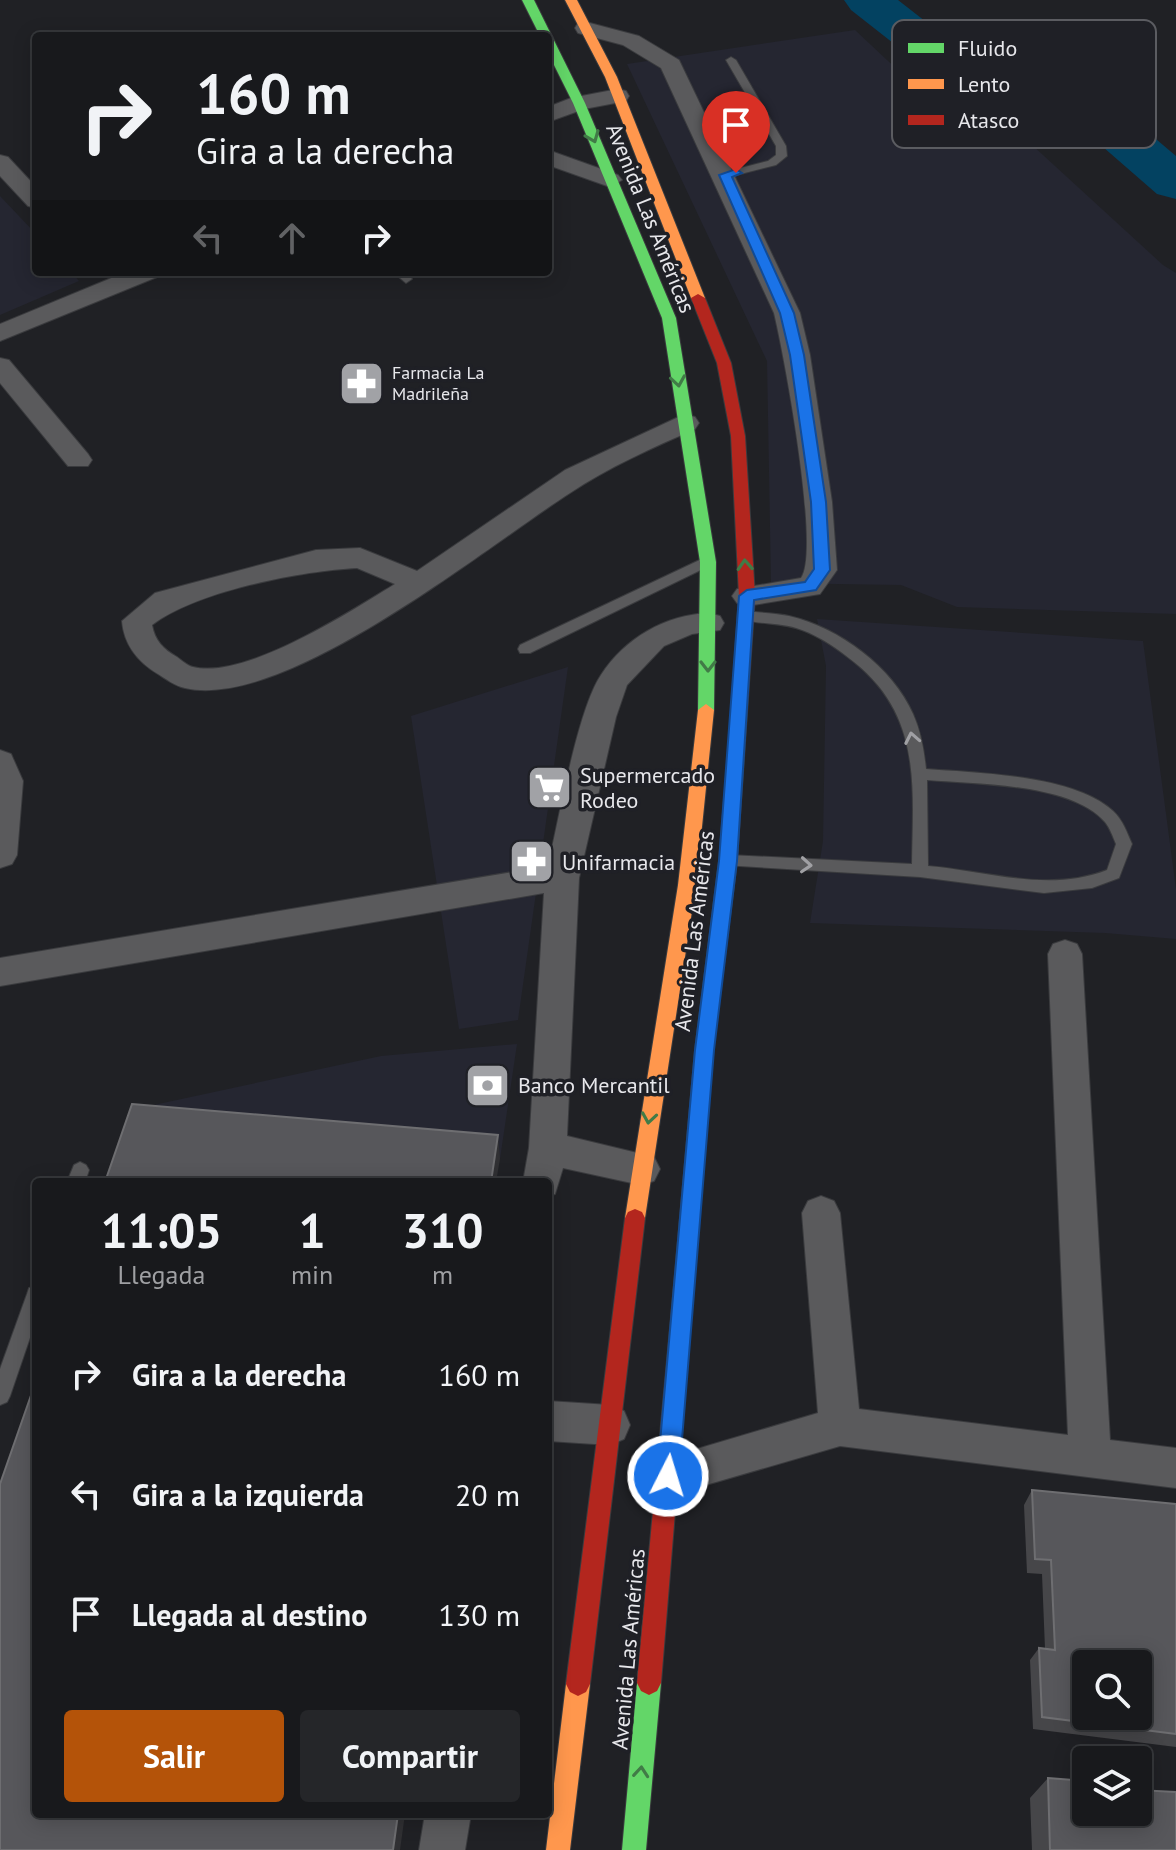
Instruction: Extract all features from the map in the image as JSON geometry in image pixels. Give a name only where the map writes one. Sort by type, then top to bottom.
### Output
[{"type":"street","name":"Avenida Las Américas","points":[[528,0],[544,32]]},
{"type":"street","name":"Avenida Las Américas","points":[[571,0],[618,96],[724,363],[738,436],[746,606],[728,861],[704,1050],[634,1850]]},
{"type":"street","points":[[586,28],[626,37],[653,49],[671,65],[787,313],[797,355],[816,487],[822,570],[810,587],[746,606]]},
{"type":"street","name":"Avenida Las Américas","points":[[552,48],[579,103],[669,318],[708,562],[709,623],[708,693],[687,885],[641,1169],[558,1850]]},
{"type":"street","points":[[552,113],[579,103],[618,96]]},
{"type":"street","points":[[552,158],[610,180]]},
{"type":"street","points":[[0,162],[32,197]]},
{"type":"street","points":[[0,333],[106,279]]},
{"type":"street","points":[[0,366],[78,460]]},
{"type":"street","points":[[417,582],[360,558],[316,560],[165,600],[137,621],[138,638],[163,670],[189,681],[224,680],[268,668],[342,631],[417,582],[561,485],[610,456],[685,423]]},
{"type":"street","points":[[641,1169],[545,1165],[562,878],[600,717],[613,680],[653,639],[688,624],[709,623]]},
{"type":"street","points":[[0,762],[7,781],[0,855]]},
{"type":"street","points":[[0,972],[499,886],[562,878]]},
{"type":"street","points":[[1065,954],[1090,1457]]},
{"type":"street","points":[[821,1213],[840,1426]]},
{"type":"street","points":[[552,1421],[610,1425]]},
{"type":"street","points":[[668,1476],[840,1426],[1176,1468]]},
{"type":"street","points":[[442,1850],[447,1818]]},
{"type":"lane","points":[[725,175],[772,163],[781,156],[781,146],[731,60]]},
{"type":"lane","points":[[525,649],[708,562]]},
{"type":"lane","points":[[746,606],[791,621],[839,644],[864,661],[890,690],[911,728],[917,774],[920,871]]},
{"type":"lane","points":[[728,861],[920,871],[1062,887],[1093,885],[1113,874],[1124,844],[1109,815],[1081,800],[1043,787],[917,774]]},
{"type":"lane","points":[[0,1396],[32,1305]]},
{"type":"shaded area","points":[[855,30],[892,65],[892,148],[1035,148],[1163,265],[1176,273],[1176,614],[957,607],[901,585],[771,583],[767,361],[627,64]]},
{"type":"shaded area","points":[[0,196],[32,230],[32,276],[75,276],[79,281],[0,315]]},
{"type":"shaded area","points":[[817,619],[1143,641],[1176,889],[1176,939],[1105,933],[810,923],[823,841],[826,666]]},
{"type":"shaded area","points":[[568,667],[518,1020],[459,1029],[411,716]]},
{"type":"shaded area","points":[[517,1044],[500,1159],[141,1128],[149,1106],[381,1056]]},
{"type":"building","points":[[132,1104],[498,1135],[492,1178],[106,1178]]},
{"type":"building","points":[[32,1392],[32,1818],[397,1818],[393,1850],[0,1850],[0,1484]]},
{"type":"building","points":[[1032,1490],[1176,1504],[1176,1734],[1144,1730],[1152,1730],[1152,1650],[1072,1650],[1072,1721],[1042,1717],[1039,1648],[1055,1650],[1051,1560],[1035,1559]]},
{"type":"building","points":[[1048,1778],[1072,1780],[1072,1826],[1152,1826],[1152,1791],[1176,1792],[1176,1850],[1050,1850]]},
{"type":"waterway","points":[[868,0],[893,20]]},
{"type":"waterway","points":[[1135,148],[1176,183]]},
{"type":"traffic: fast","points":[[528,0],[544,32]]},
{"type":"traffic: fast","points":[[552,49],[579,103],[669,318],[708,562],[706,710]]},
{"type":"traffic: fast","points":[[634,1850],[649,1683]]},
{"type":"traffic: slow","points":[[571,0],[611,77],[698,298]]},
{"type":"traffic: slow","points":[[635,1218],[687,885],[706,710]]},
{"type":"traffic: slow","points":[[681,1317],[704,1050],[728,861],[738,728]]},
{"type":"traffic: slow","points":[[558,1850],[578,1684]]},
{"type":"traffic: jam","points":[[698,298],[724,363],[738,436],[747,596],[738,728]]},
{"type":"traffic: jam","points":[[578,1684],[635,1218]]},
{"type":"traffic: jam","points":[[649,1683],[681,1317]]},
{"type":"place","name":"Farmacia La Madrileña","points":[[361,383]]},
{"type":"place","name":"Supermercado Rodeo","points":[[549,788]]},
{"type":"place","name":"Unifarmacia","points":[[531,862]]},
{"type":"place","name":"Banco Mercantil","points":[[487,1085]]},
{"type":"route","points":[[668,1476],[704,1050],[728,861],[747,596],[810,587],[822,570],[818,502],[797,355],[787,313],[725,175],[736,173]]}]
